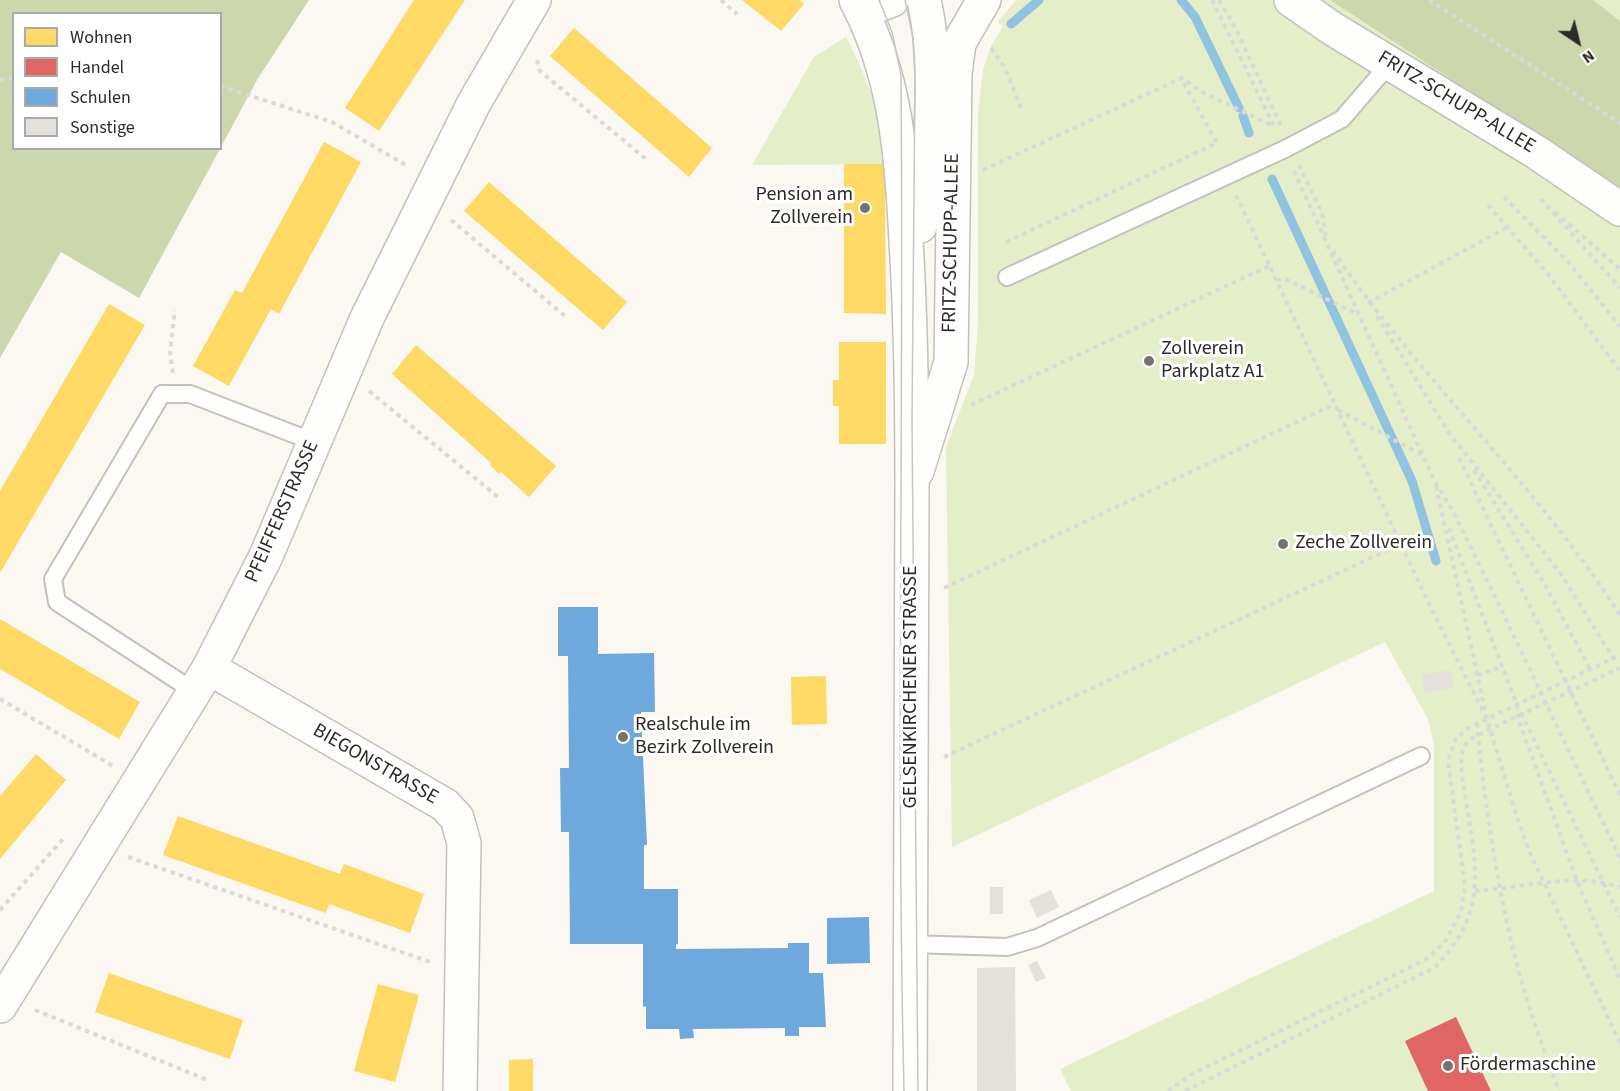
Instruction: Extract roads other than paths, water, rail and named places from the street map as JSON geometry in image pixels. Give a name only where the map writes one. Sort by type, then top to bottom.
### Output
[{"type":"street","name":"PFEIFFERSTRASSE","points":[[3,1002],[202,680],[266,556],[344,370],[430,191],[474,103],[534,0]]},
{"type":"street","name":"GELSENKIRCHENER STRASSE","points":[[892,0],[859,6],[880,55],[890,91],[902,158],[909,284],[913,770],[909,944],[910,1091]]},
{"type":"street","name":"GELSENKIRCHENER STRASSE","points":[[909,284],[926,179],[930,115],[930,29],[924,0]]},
{"type":"street","name":"FRITZ-SCHUPP-ALLEE","points":[[912,487],[926,435],[951,362],[955,73],[959,43],[984,0]]},
{"type":"street","name":"FRITZ-SCHUPP-ALLEE","points":[[1291,0],[1536,152],[1620,209]]},
{"type":"street","name":"BIEGONSTRASSE","points":[[202,680],[445,805],[457,818],[464,843],[460,1091]]},
{"type":"lane","points":[[1007,276],[1342,119],[1390,63]]},
{"type":"lane","points":[[202,680],[57,602],[53,579],[162,394],[190,394],[314,442]]},
{"type":"lane","points":[[909,944],[1007,947],[1037,938],[1421,756]]},
{"type":"waterway","points":[[1011,24],[1039,0]]},
{"type":"waterway","points":[[1181,0],[1195,17],[1239,108]]},
{"type":"waterway","points":[[1243,116],[1249,133]]},
{"type":"waterway","points":[[1272,179],[1412,481],[1436,561]]},
{"type":"tram line","points":[[879,0],[892,32],[901,75],[900,710],[904,1091]]},
{"type":"tram line","points":[[905,0],[913,37],[915,78],[912,421],[918,1091]]},
{"type":"place","name":"Pension am Zollverein","points":[[865,208]]},
{"type":"place","name":"Zollverein Parkplatz A1","points":[[1149,361]]},
{"type":"place","name":"Zeche Zollverein","points":[[1283,544]]},
{"type":"place","name":"Realschule im Bezirk Zollverein","points":[[623,737]]},
{"type":"place","name":"Fördermaschine","points":[[1448,1066]]}]
